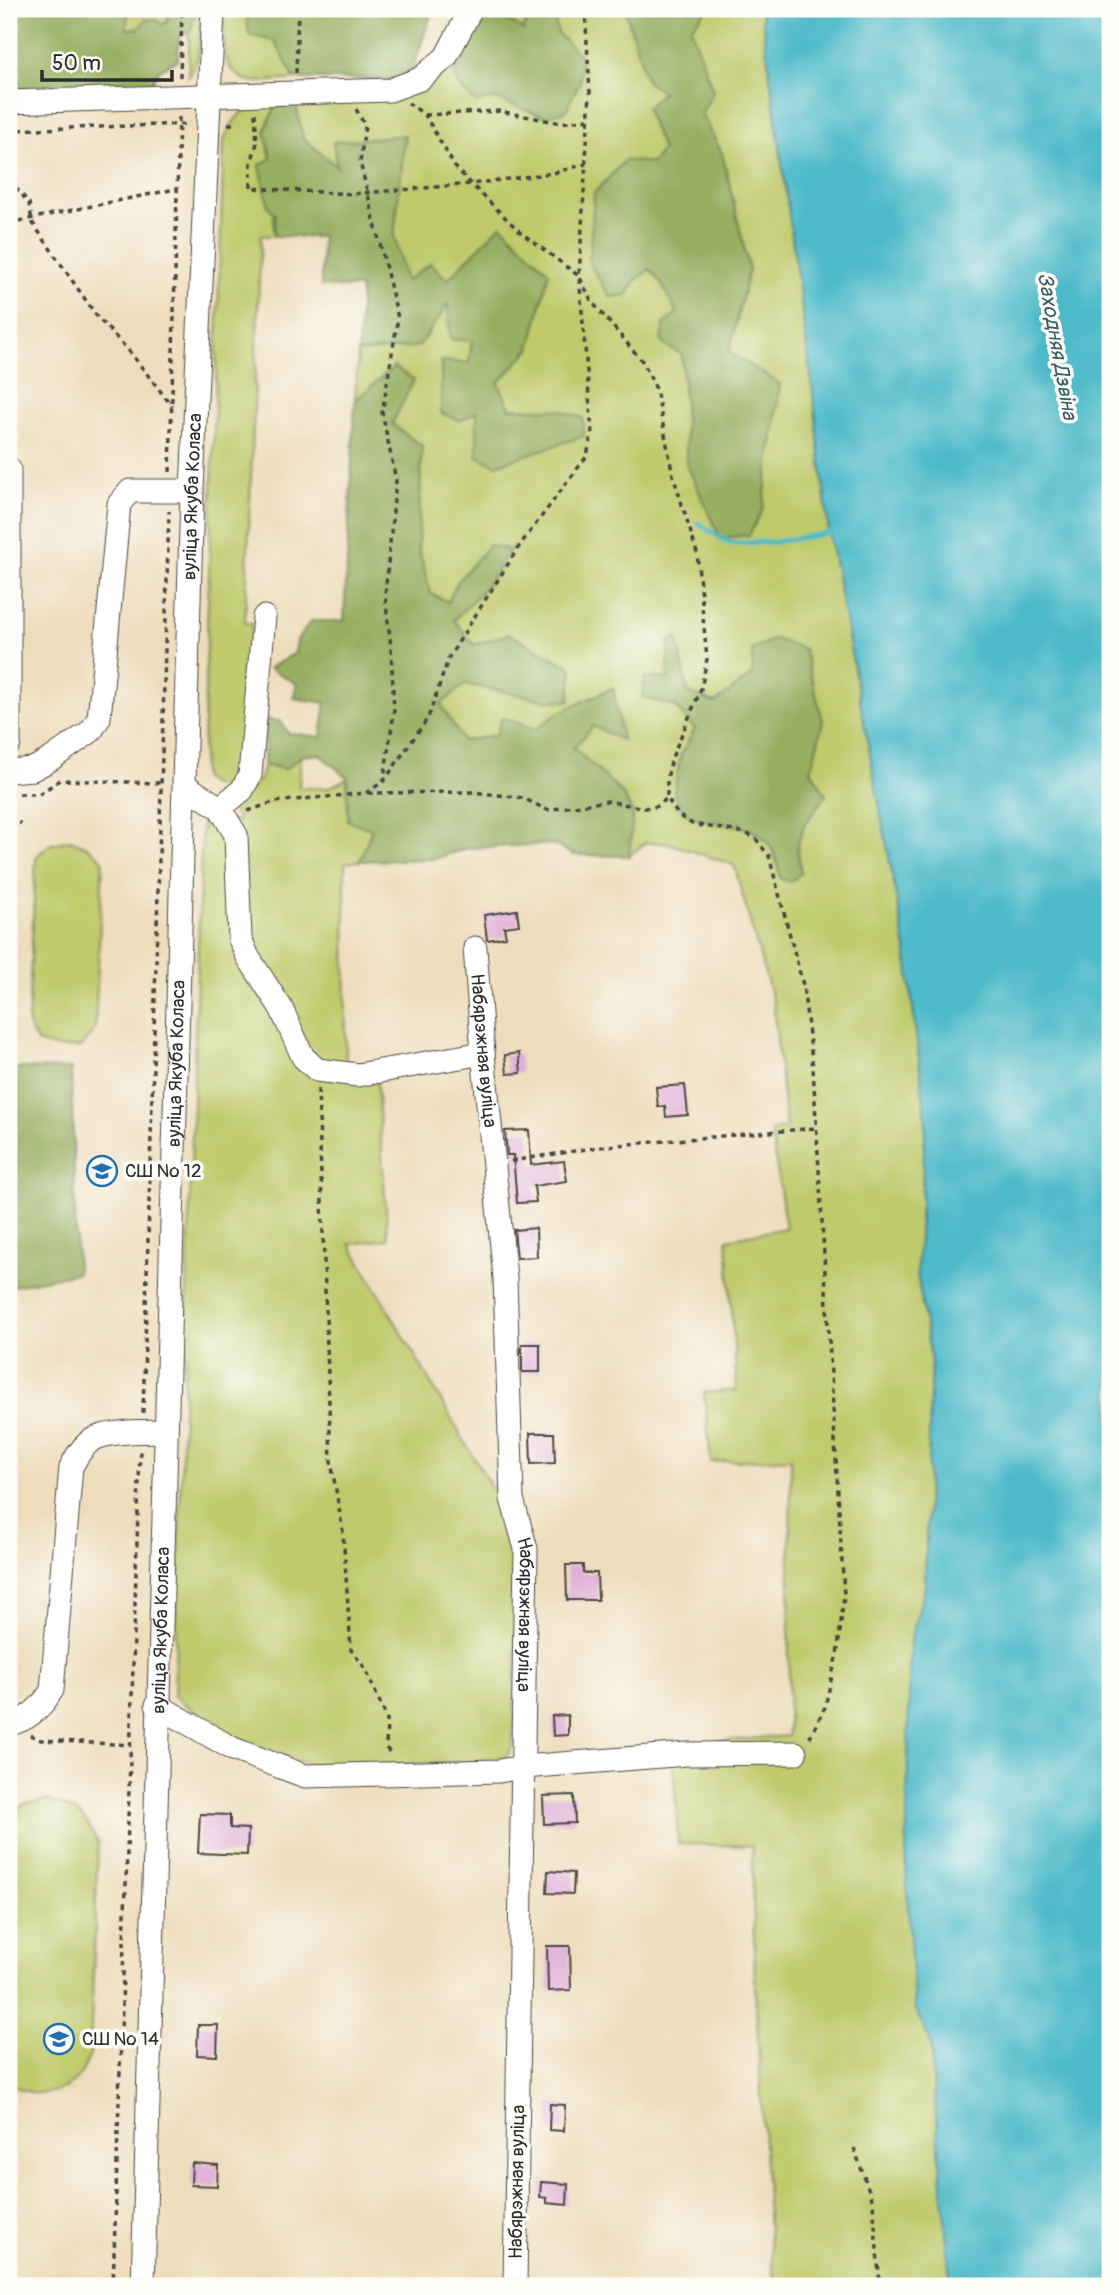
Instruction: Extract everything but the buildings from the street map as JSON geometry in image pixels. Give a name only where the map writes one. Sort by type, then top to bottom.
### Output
[{"type":"street","name":"вуліца Якуба Коласа","points":[[143,2286],[192,491],[213,9]]},
{"type":"street","points":[[9,102],[390,90],[420,79],[446,57],[471,9]]},
{"type":"street","points":[[9,469],[9,744]]},
{"type":"street","points":[[9,771],[33,769],[51,760],[91,732],[99,718],[119,504],[130,491],[192,491]]},
{"type":"street","points":[[224,813],[250,775],[264,617]]},
{"type":"street","points":[[186,786],[224,813],[236,835],[240,939],[248,957],[281,1008],[303,1057],[317,1070],[358,1075],[483,1052]]},
{"type":"street","name":"Набярэжная вуліца","points":[[475,948],[505,1278],[512,1499],[526,1549],[515,2286]]},
{"type":"street","points":[[9,1724],[31,1715],[44,1703],[52,1690],[71,1467],[78,1454],[91,1440],[106,1435],[166,1432]]},
{"type":"street","points":[[157,1705],[233,1749],[305,1776],[499,1771],[801,1747]]},
{"type":"path","points":[[113,2286],[144,1397],[182,9]]},
{"type":"path","points":[[295,92],[298,9]]},
{"type":"path","points":[[366,793],[384,781],[428,718],[449,657],[520,545],[586,456],[592,431],[579,276],[590,92],[585,9]]},
{"type":"path","points":[[390,90],[425,115],[455,167],[471,184],[519,231],[579,276],[592,302],[643,362],[656,389],[673,475],[696,553],[707,659],[701,689],[673,755],[667,778],[667,798],[678,815],[692,824],[746,834],[756,839],[769,856],[803,985],[813,1068],[844,1595],[838,1649],[825,1707],[801,1747]]},
{"type":"path","points":[[347,91],[365,126],[360,162],[398,318],[382,413],[396,480],[385,595],[394,712],[384,781]]},
{"type":"path","points":[[254,93],[257,142],[251,163],[251,188],[352,194],[471,184],[553,173],[586,164]]},
{"type":"path","points":[[425,115],[499,111],[561,123],[589,119]]},
{"type":"path","points":[[9,130],[178,124]]},
{"type":"path","points":[[9,180],[29,203],[32,219],[98,318],[129,351],[172,406]]},
{"type":"path","points":[[9,223],[176,189]]},
{"type":"path","points":[[69,780],[160,783]]},
{"type":"path","points":[[224,813],[274,802],[366,793],[473,792],[523,798],[547,810],[607,801],[644,808],[658,806],[667,798]]},
{"type":"path","points":[[9,822],[21,823]]},
{"type":"path","points":[[317,1070],[331,1461],[343,1532],[351,1650],[365,1668],[387,1719],[386,1748],[406,1773]]},
{"type":"path","points":[[495,1163],[606,1146],[816,1128]]},
{"type":"path","points":[[41,1740],[132,1745]]},
{"type":"path","points":[[853,2148],[873,2202],[880,2286]]},
{"type":"green space","points":[[15,9],[129,9],[126,29],[138,29],[146,19],[155,19],[163,25],[169,19],[165,9],[196,9],[191,30],[179,37],[178,60],[159,70],[150,87],[22,92],[17,77],[9,73],[9,20],[16,17]]},
{"type":"green space","points":[[129,9],[165,9],[169,19],[163,25],[125,29]]},
{"type":"green space","points":[[190,9],[201,9],[201,36],[197,61],[188,76]]},
{"type":"green space","points":[[225,9],[246,9],[250,35],[275,41],[295,79],[250,81],[239,77],[232,70],[225,51]]},
{"type":"green space","points":[[246,9],[433,9],[413,68],[397,79],[295,79],[275,41],[249,35]]},
{"type":"green space","points":[[482,9],[532,9],[523,30],[490,10],[479,14]]},
{"type":"green space","points":[[532,9],[552,9],[558,34],[581,56],[580,81],[566,111],[546,117],[497,99],[475,102],[457,84],[450,44],[462,21],[490,10],[523,30]]},
{"type":"green space","points":[[552,9],[625,9],[647,82],[664,92],[646,109],[663,150],[652,163],[627,295],[636,280],[650,269],[662,283],[678,313],[687,465],[729,353],[749,269],[722,153],[701,114],[713,92],[691,28],[707,9],[761,9],[812,383],[829,533],[906,949],[926,1119],[917,1272],[931,1361],[925,1587],[910,1643],[914,2007],[930,2040],[951,2286],[775,2286],[769,2235],[755,1987],[752,1846],[678,1844],[672,1744],[788,1736],[791,1458],[711,1462],[704,1393],[737,1390],[727,1239],[786,1228],[771,1130],[786,1128],[773,1002],[734,865],[668,843],[645,843],[629,856],[633,813],[621,792],[573,748],[593,726],[621,739],[612,688],[556,714],[535,730],[462,741],[441,704],[465,684],[546,700],[570,701],[572,668],[509,634],[474,645],[454,620],[488,584],[458,581],[448,602],[431,594],[418,547],[422,446],[392,425],[394,367],[355,401],[358,353],[419,346],[448,303],[472,341],[469,363],[442,361],[477,411],[560,410],[510,408],[498,383],[530,349],[447,280],[406,282],[394,236],[405,136],[334,142],[338,168],[303,138],[295,101],[454,62],[497,99],[546,117],[566,110],[581,56],[558,34]],"holes":[[[677,638],[688,693],[716,703],[753,674],[823,721],[811,770],[826,795],[804,825],[797,845],[801,873],[781,879],[776,858],[768,842],[760,835],[740,826],[696,817],[680,757],[695,729],[675,706],[642,697],[645,677],[668,680]]]},
{"type":"green space","points":[[625,9],[707,9],[691,28],[713,92],[701,114],[722,153],[749,269],[729,352],[780,384],[763,509],[749,535],[720,538],[687,465],[682,355],[661,343],[664,324],[677,313],[661,283],[650,269],[636,280],[627,295],[610,297],[589,263],[594,193],[625,160],[652,163],[662,150],[646,108],[663,92],[647,82]]},
{"type":"green space","points":[[277,101],[265,131],[271,158],[274,236],[261,236],[245,623],[252,623],[244,765],[232,785],[220,787],[202,778],[224,140],[233,122],[244,111]]},
{"type":"green space","points":[[277,101],[295,101],[303,138],[337,167],[333,142],[405,135],[394,236],[406,281],[431,263],[447,280],[501,225],[549,272],[530,349],[498,383],[510,408],[560,410],[583,418],[584,436],[496,465],[477,456],[477,411],[460,421],[441,413],[441,361],[469,363],[472,341],[450,339],[448,304],[419,346],[358,353],[361,288],[321,286],[322,237],[274,236],[275,214],[268,206],[260,165],[271,158],[265,131]]},
{"type":"green space","points":[[394,367],[414,380],[392,424],[422,446],[418,547],[431,594],[448,602],[458,581],[489,545],[510,550],[488,584],[454,620],[474,645],[509,634],[572,668],[570,701],[546,700],[465,684],[441,704],[463,741],[496,735],[502,717],[535,730],[556,714],[613,688],[622,740],[593,726],[574,748],[621,792],[633,813],[629,856],[574,855],[552,844],[468,848],[434,859],[360,861],[372,829],[348,821],[347,777],[319,754],[301,756],[285,769],[264,765],[266,719],[281,722],[288,733],[321,737],[326,703],[293,698],[297,684],[269,668],[295,653],[297,640],[311,621],[344,621],[355,401]]},
{"type":"green space","points":[[677,637],[688,693],[715,703],[753,674],[752,649],[775,639],[804,649],[823,721],[811,770],[826,795],[804,825],[797,845],[801,873],[790,882],[781,879],[773,851],[762,837],[740,826],[692,816],[682,809],[674,794],[680,757],[695,729],[675,706],[642,697],[645,677],[668,679],[669,642]]},
{"type":"green space","points":[[301,756],[299,788],[328,788],[348,778],[348,820],[372,829],[360,861],[345,863],[346,1067],[376,1068],[388,1239],[350,1244],[508,1516],[519,1560],[513,1745],[507,1756],[496,1761],[319,1767],[234,1741],[174,1696],[202,821],[239,821],[231,808],[260,779],[264,765],[285,769]]},
{"type":"green space","points":[[70,840],[88,847],[103,860],[95,1029],[81,1047],[58,1048],[37,1042],[28,1025],[36,857],[49,845]]},
{"type":"green space","points":[[9,1068],[71,1069],[77,1273],[9,1287]]},
{"type":"green space","points":[[49,1800],[80,1815],[98,1844],[90,2055],[73,2082],[56,2091],[36,2093],[9,2082],[9,1816],[24,1804]]},
{"type":"water","name":"Заходняя Дзвіна","points":[[761,9],[1110,9],[1110,2286],[951,2286],[950,2280],[930,2040],[914,2007],[906,1872],[910,1643],[925,1587],[931,1361],[917,1272],[926,1119],[906,949],[829,533],[812,383]]},
{"type":"waterway","points":[[698,523],[729,543],[775,542],[835,532]]},
{"type":"place","name":"СШ № 12","points":[[102,1171]]},
{"type":"place","name":"СШ № 14","points":[[59,2039]]}]
